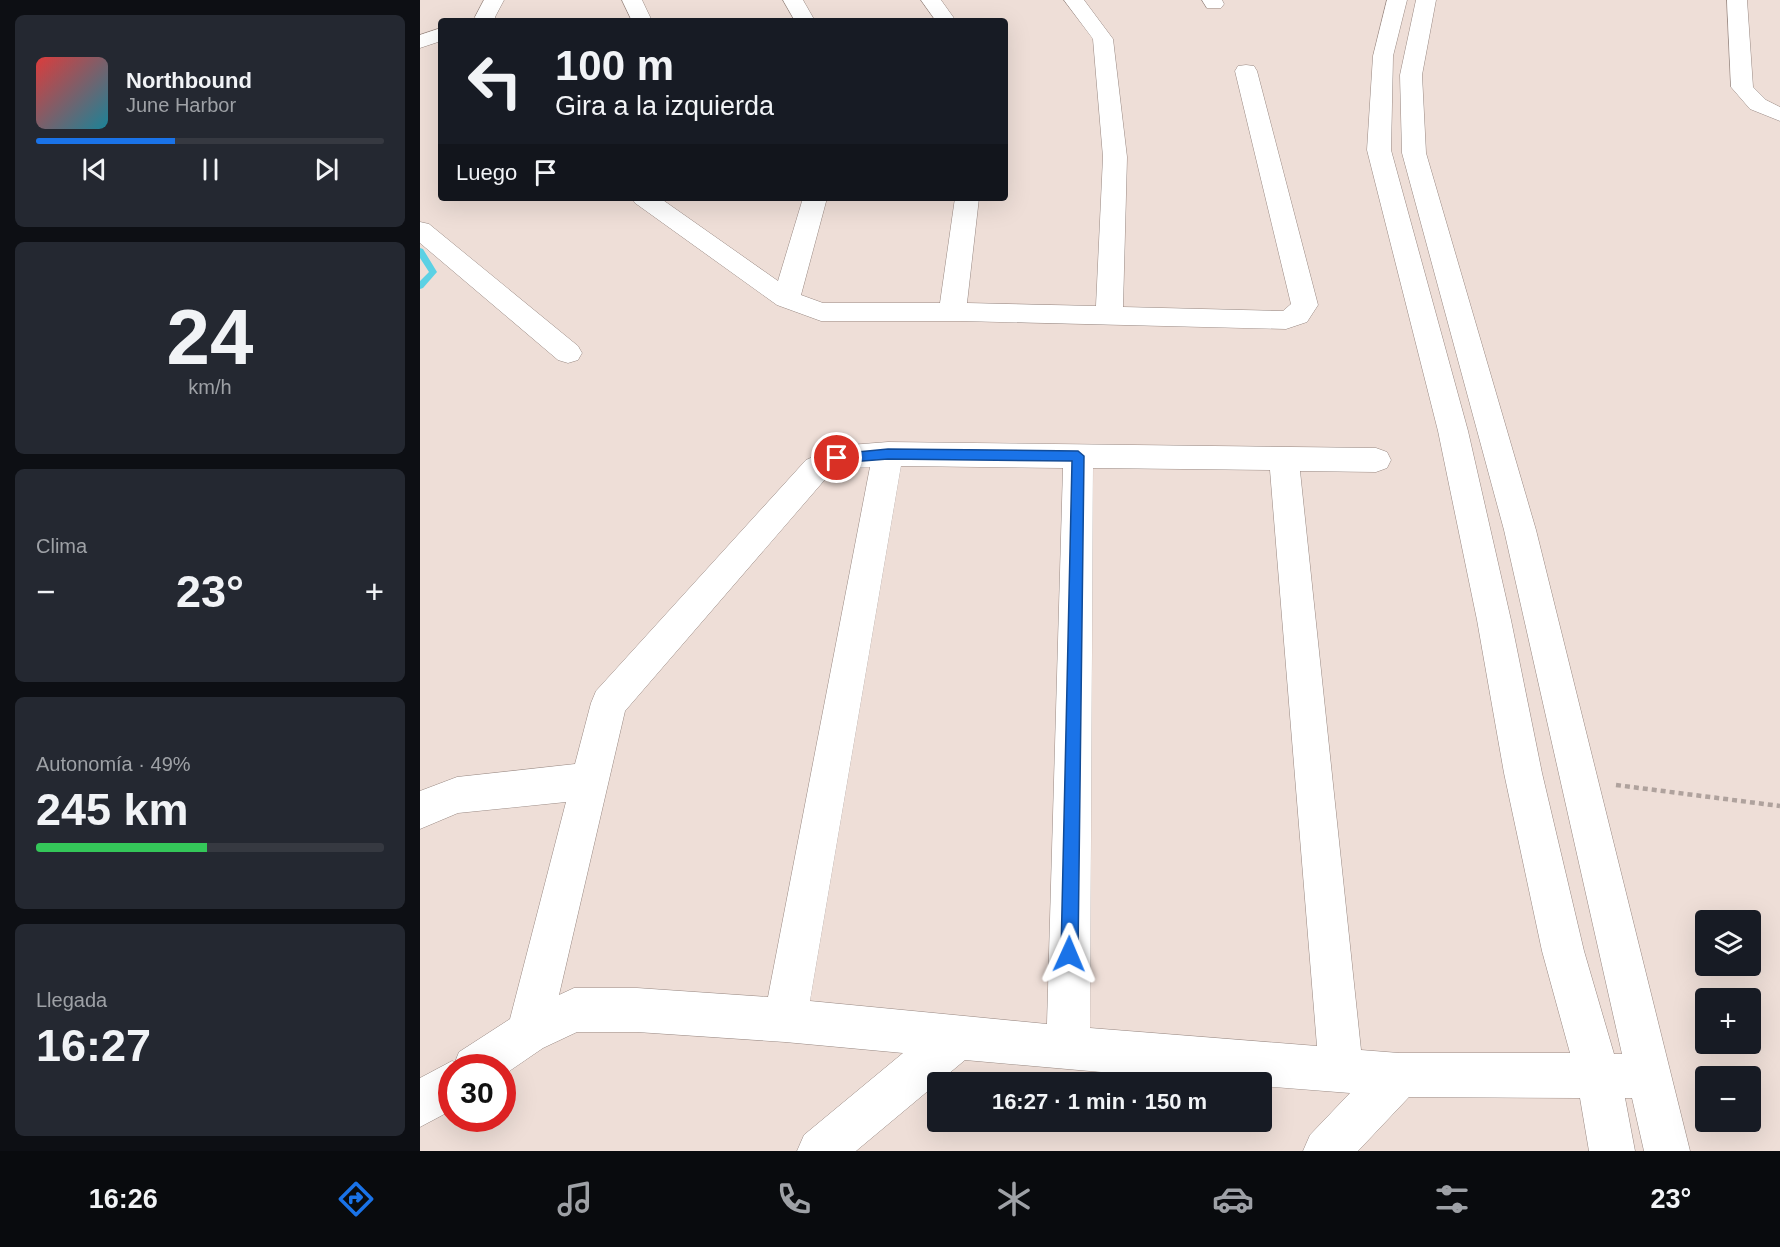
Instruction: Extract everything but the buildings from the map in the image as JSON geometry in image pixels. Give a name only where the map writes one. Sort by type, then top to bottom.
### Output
[{"type":"street","points":[[632,0],[641,18]]},
{"type":"street","points":[[793,0],[803,18]]},
{"type":"street","points":[[931,0],[944,18]]},
{"type":"street","points":[[1074,0],[1103,39],[1115,157],[1109,316]]},
{"type":"street","points":[[1397,0],[1383,56],[1378,150],[1453,431],[1494,620],[1528,795],[1563,951],[1598,1076],[1612,1151]]},
{"type":"street","points":[[1426,0],[1411,75],[1414,153],[1520,530],[1667,1151]]},
{"type":"street","points":[[1737,0],[1742,87],[1748,98],[1761,107],[1780,114]]},
{"type":"street","points":[[420,42],[438,35]]},
{"type":"street","points":[[652,201],[786,299],[821,312],[952,312],[1286,320],[1297,315],[1305,305],[1246,71]]},
{"type":"street","points":[[786,299],[814,201]]},
{"type":"street","points":[[952,312],[967,201]]},
{"type":"street","points":[[420,230],[568,353]]},
{"type":"street","points":[[785,1020],[888,454]]},
{"type":"street","points":[[528,1033],[609,703],[817,468],[837,458],[888,454],[1376,460]]},
{"type":"street","points":[[1068,1048],[1078,456]]},
{"type":"street","points":[[1284,458],[1341,1071]]},
{"type":"street","points":[[420,810],[457,795],[590,781]]},
{"type":"street","points":[[496,1054],[528,1033],[574,1010],[637,1010],[785,1020],[1068,1048],[1399,1075],[1650,1076]]},
{"type":"street","points":[[820,1151],[959,1036]]},
{"type":"street","points":[[1326,1151],[1399,1075]]},
{"type":"street","points":[[420,1104],[438,1092]]},
{"type":"path","points":[[1579,780],[1780,806]]},
{"type":"waterway","points":[[420,251],[433,272],[420,286]]},
{"type":"route","points":[[837,458],[888,454],[1078,456],[1069,954]]}]
